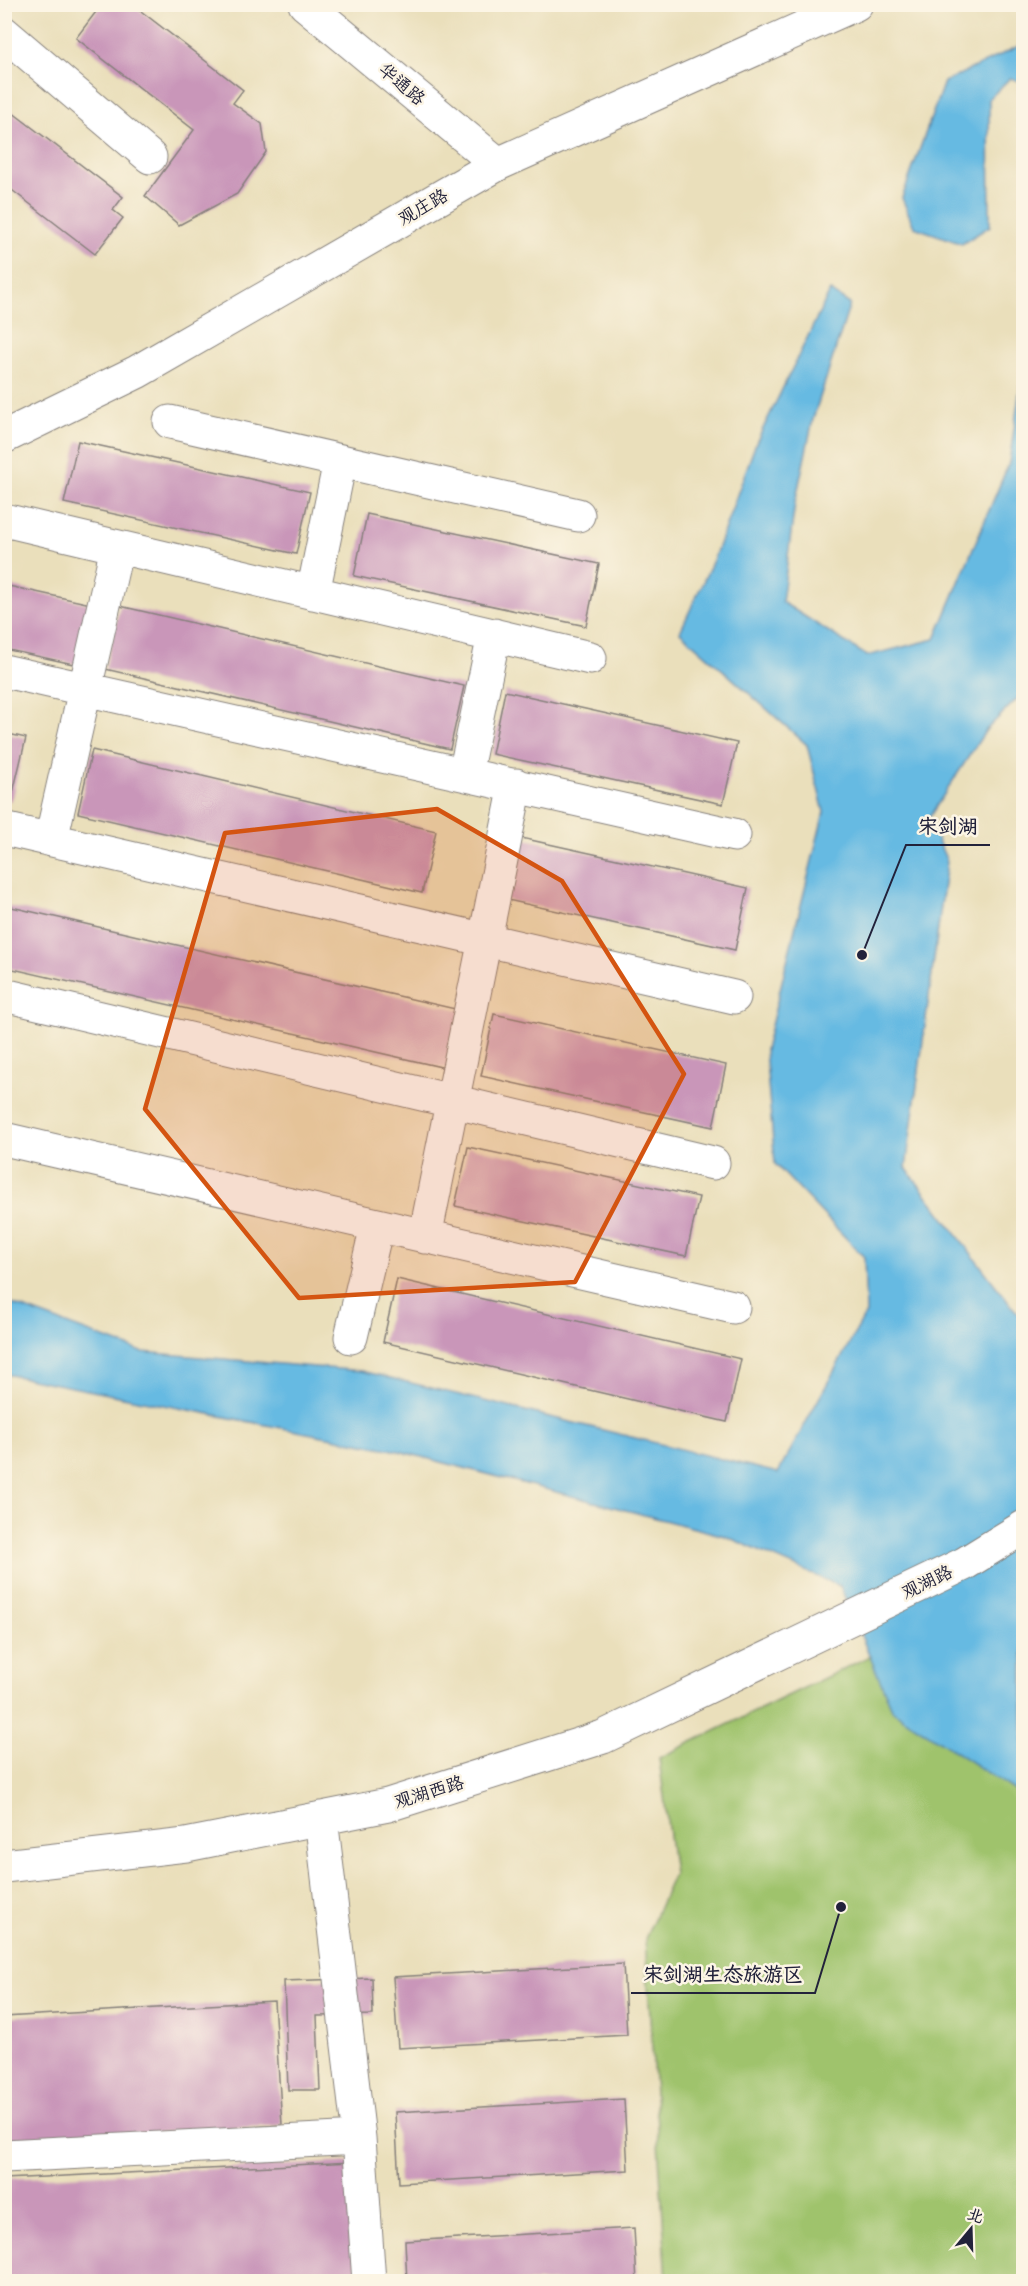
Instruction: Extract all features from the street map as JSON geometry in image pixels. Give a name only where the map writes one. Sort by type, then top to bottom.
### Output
[{"type":"street","name":"华通路","points":[[305,4],[498,164]]},
{"type":"street","name":"观庄路","points":[[4,437],[137,372],[498,164],[856,4]]},
{"type":"street","points":[[4,33],[150,157]]},
{"type":"street","points":[[170,422],[578,515]]},
{"type":"street","points":[[313,593],[340,461]]},
{"type":"street","points":[[4,520],[590,658]]},
{"type":"street","points":[[51,840],[117,547]]},
{"type":"street","points":[[465,774],[494,635]]},
{"type":"street","points":[[4,671],[734,835]]},
{"type":"street","points":[[425,1237],[516,785]]},
{"type":"street","points":[[4,829],[734,997]]},
{"type":"street","points":[[4,995],[713,1163]]},
{"type":"street","points":[[4,1139],[733,1307]]},
{"type":"street","points":[[351,1337],[377,1226]]},
{"type":"street","name":"观湖路","points":[[828,1630],[964,1564],[1023,1527]]},
{"type":"street","name":"观湖西路","points":[[4,1866],[186,1845],[388,1805],[603,1737],[828,1630]]},
{"type":"street","points":[[321,1818],[359,2138],[369,2282]]},
{"type":"street","points":[[4,2156],[359,2138]]},
{"type":"highlighted area","points":[[437,809],[562,881],[684,1074],[575,1282],[299,1298],[145,1109],[225,833]]},
{"type":"green space","points":[[1023,1582],[1023,2281],[667,2281],[645,1939],[674,1874],[659,1758]]},
{"type":"water","points":[[1023,44],[1023,82],[1010,78],[989,99],[990,226],[962,244],[914,227],[902,198],[944,82]]},
{"type":"water","points":[[830,291],[850,304],[813,419],[795,503],[782,602],[867,656],[935,639],[1009,463],[1023,368],[1023,693],[986,730],[928,819],[947,861],[906,1168],[1023,1319],[1023,1796],[893,1711],[840,1586],[725,1536],[399,1451],[5,1374],[4,1301],[142,1352],[362,1371],[778,1473],[866,1313],[864,1257],[775,1164],[765,1050],[824,812],[807,745],[680,632],[714,558],[756,443]]},
{"type":"building","points":[[102,4],[110,7],[133,5],[243,90],[233,103],[262,124],[266,152],[237,194],[179,225],[145,196],[194,130],[76,38]]},
{"type":"building","points":[[4,106],[123,197],[113,210],[123,218],[95,254],[4,184]]},
{"type":"building","points":[[78,441],[310,492],[296,554],[64,503]]},
{"type":"building","points":[[367,514],[599,564],[586,626],[354,576]]},
{"type":"building","points":[[4,585],[91,604],[78,665],[4,649]]},
{"type":"building","points":[[120,606],[464,686],[450,749],[105,669]]},
{"type":"building","points":[[505,691],[737,743],[723,804],[492,754]]},
{"type":"building","points":[[4,733],[26,738],[11,801],[4,799]]},
{"type":"building","points":[[92,750],[436,831],[422,893],[78,813]]},
{"type":"building","points":[[517,837],[748,888],[735,950],[503,899]]},
{"type":"building","points":[[7,906],[464,1011],[450,1069],[4,967],[4,918]]},
{"type":"building","points":[[494,1014],[726,1065],[713,1127],[481,1076]]},
{"type":"building","points":[[468,1147],[699,1197],[686,1256],[455,1206]]},
{"type":"building","points":[[397,1279],[741,1359],[727,1422],[383,1342]]},
{"type":"building","points":[[623,1964],[627,2035],[398,2048],[393,1977]]},
{"type":"building","points":[[372,1978],[373,2015],[317,2016],[320,2090],[288,2090],[284,1981]]},
{"type":"building","points":[[274,2001],[282,2125],[4,2142],[4,2017]]},
{"type":"building","points":[[624,2099],[628,2170],[399,2183],[395,2112]]},
{"type":"building","points":[[352,2162],[358,2282],[4,2282],[4,2179]]},
{"type":"building","points":[[634,2228],[637,2282],[407,2282],[405,2241]]},
{"type":"place","name":"宋剑湖","points":[[862,955]]},
{"type":"place","name":"宋剑湖生态旅游区","points":[[841,1907]]}]
